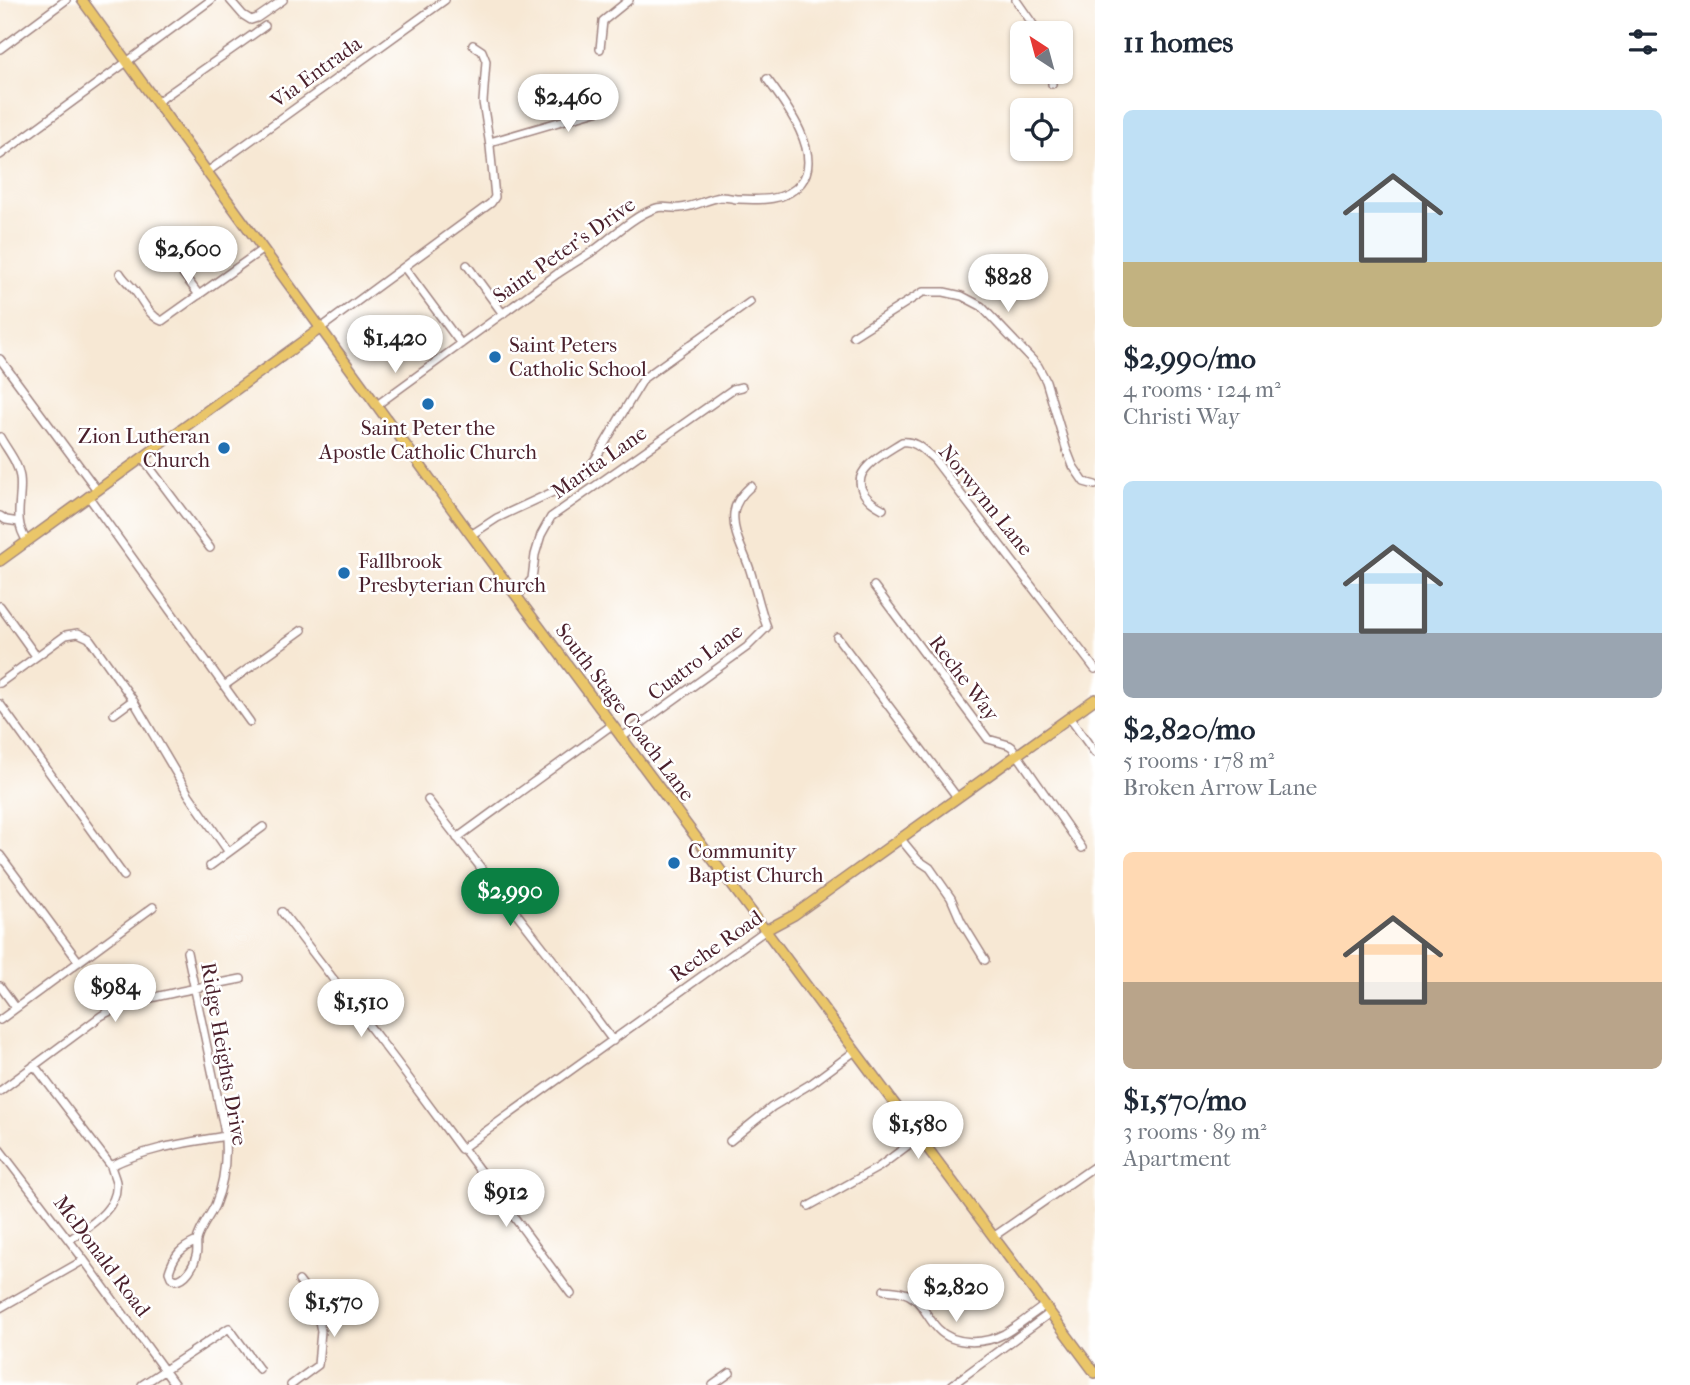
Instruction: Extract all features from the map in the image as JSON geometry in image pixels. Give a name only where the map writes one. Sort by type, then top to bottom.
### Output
[{"type":"main road","name":"South Stage Coach Lane","points":[[82,0],[471,535],[1095,1373]]},
{"type":"main road","points":[[0,561],[321,328]]},
{"type":"main road","name":"Reche Road","points":[[766,930],[794,915],[1095,699]]},
{"type":"street","points":[[0,49],[66,0]]},
{"type":"street","points":[[0,155],[211,0]]},
{"type":"street","points":[[230,0],[251,20],[283,0]]},
{"type":"street","name":"Via Entrada","points":[[207,172],[445,0]]},
{"type":"street","points":[[600,49],[603,21],[629,0]]},
{"type":"street","points":[[1016,0],[1031,21]]},
{"type":"street","points":[[157,103],[265,26]]},
{"type":"street","points":[[321,328],[491,203],[495,197],[483,102],[486,61],[482,51],[473,46]]},
{"type":"street","name":"Saint Peter's Drive","points":[[377,405],[560,272],[595,250],[623,226],[654,208],[690,207],[722,197],[773,199],[793,191],[804,177],[806,148],[793,115],[767,79]]},
{"type":"street","points":[[490,142],[603,109],[609,103],[611,93]]},
{"type":"street","points":[[157,239],[199,295]]},
{"type":"street","points":[[120,273],[154,317],[159,320],[166,319],[263,249]]},
{"type":"street","points":[[467,265],[503,314]]},
{"type":"street","points":[[404,267],[461,344]]},
{"type":"street","points":[[853,336],[923,292],[944,292],[962,296],[981,306],[1038,366],[1046,380],[1073,466],[1084,482],[1095,485]]},
{"type":"street","points":[[471,535],[497,518],[583,476],[644,379],[750,302]]},
{"type":"street","points":[[0,359],[97,490]]},
{"type":"street","name":"Marita Lane","points":[[517,597],[532,579],[541,535],[551,517],[733,389],[742,387]]},
{"type":"street","points":[[0,438],[17,465],[20,476],[19,522],[27,541]]},
{"type":"street","name":"Norwynn Lane","points":[[883,509],[870,502],[861,490],[865,469],[902,442],[914,443],[934,459],[1095,669]]},
{"type":"street","points":[[142,457],[210,548]]},
{"type":"street","name":"Cuatro Lane","points":[[621,738],[747,647],[767,627],[734,525],[734,509],[742,494],[751,486]]},
{"type":"street","points":[[88,496],[250,722]]},
{"type":"street","points":[[0,516],[19,522]]},
{"type":"street","name":"Reche Way","points":[[874,586],[988,739],[1010,744],[1082,848]]},
{"type":"street","points":[[0,606],[36,656]]},
{"type":"street","points":[[224,686],[302,631]]},
{"type":"street","points":[[0,683],[66,635],[78,633],[89,638],[133,700],[189,795],[228,851]]},
{"type":"street","points":[[837,637],[957,797]]},
{"type":"street","points":[[114,714],[133,700]]},
{"type":"street","points":[[0,704],[124,876]]},
{"type":"street","points":[[1069,717],[1095,753]]},
{"type":"street","points":[[457,838],[612,725]]},
{"type":"street","points":[[428,800],[613,1041]]},
{"type":"street","points":[[210,866],[263,827]]},
{"type":"street","points":[[900,838],[918,860],[930,868],[985,960]]},
{"type":"street","points":[[0,855],[79,962]]},
{"type":"street","points":[[0,1020],[153,907]]},
{"type":"street","points":[[282,912],[571,1294]]},
{"type":"street","name":"Reche Road","points":[[462,1148],[766,930]]},
{"type":"street","name":"Ridge Heights Drive","points":[[187,952],[225,1136],[226,1154],[221,1185],[197,1241],[196,1258],[182,1279],[171,1277],[171,1265],[181,1249],[197,1241]]},
{"type":"street","points":[[0,1091],[113,1009],[125,1004],[241,979]]},
{"type":"street","points":[[0,986],[16,1008]]},
{"type":"street","points":[[730,1141],[772,1107],[812,1083],[855,1051]]},
{"type":"street","points":[[34,1065],[111,1166],[117,1185],[111,1204],[103,1215],[69,1240]]},
{"type":"street","points":[[111,1166],[128,1157],[156,1149],[225,1136]]},
{"type":"street","points":[[809,1206],[879,1167],[919,1137]]},
{"type":"street","name":"McDonald Road","points":[[0,1150],[175,1385]]},
{"type":"street","points":[[993,1237],[1095,1166]]},
{"type":"street","points":[[0,1308],[84,1260]]},
{"type":"street","points":[[291,1385],[318,1365],[321,1331],[314,1301],[299,1281]]},
{"type":"street","points":[[884,1290],[904,1293],[914,1298],[940,1331],[970,1342],[984,1341],[1003,1334],[1047,1310]]},
{"type":"street","points":[[952,1385],[1047,1310]]},
{"type":"street","points":[[142,1385],[229,1328],[259,1369]]},
{"type":"street","points":[[713,1385],[730,1373]]},
{"type":"place","name":"Saint Peters Catholic School","points":[[495,357]]},
{"type":"place","name":"Saint Peter the Apostle Catholic Church","points":[[428,404]]},
{"type":"place","name":"Zion Lutheran Church","points":[[224,448]]},
{"type":"place","name":"Fallbrook Presbyterian Church","points":[[344,573]]},
{"type":"place","name":"Community Baptist Church","points":[[674,863]]}]
